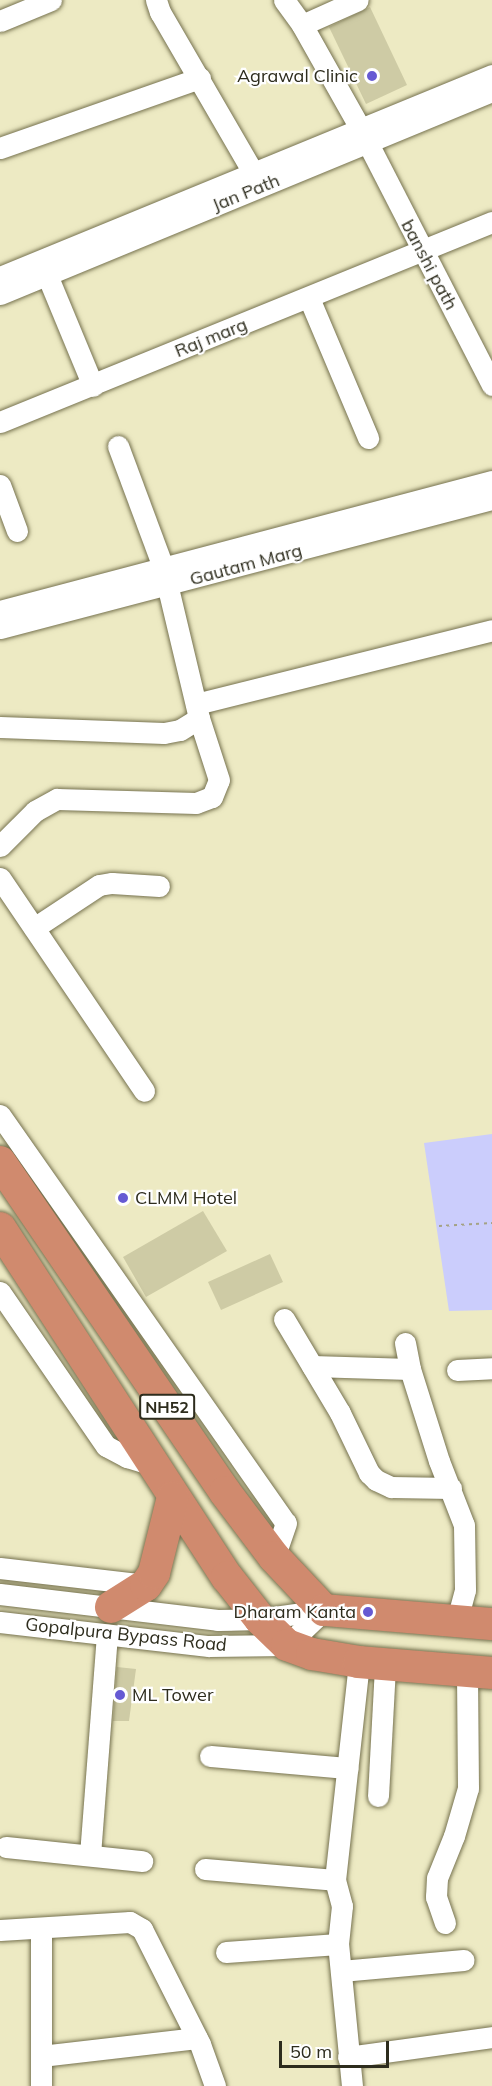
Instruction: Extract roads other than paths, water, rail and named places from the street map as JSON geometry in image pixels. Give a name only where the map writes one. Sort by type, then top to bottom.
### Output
[{"type":"highway","name":"NH52","points":[[0,1162],[205,1462],[274,1557],[324,1610]]},
{"type":"highway","name":"NH52","points":[[0,1228],[227,1577],[260,1619],[287,1645],[312,1654],[372,1663],[480,1672]]},
{"type":"highway","points":[[109,1621],[146,1585],[154,1573],[173,1497]]},
{"type":"highway","points":[[324,1610],[456,1623],[492,1624]]},
{"type":"street","points":[[0,21],[51,0]]},
{"type":"street","points":[[156,0],[160,12],[254,174]]},
{"type":"street","name":"banshi path","points":[[284,0],[302,24],[363,136],[492,385]]},
{"type":"street","points":[[302,24],[358,0]]},
{"type":"street","name":"Jan Path","points":[[0,294],[363,136],[492,75]]},
{"type":"street","points":[[0,148],[200,78]]},
{"type":"street","name":"Jan Path","points":[[0,277],[254,174],[492,91]]},
{"type":"street","name":"Raj marg","points":[[0,423],[492,222]]},
{"type":"street","points":[[47,275],[93,386]]},
{"type":"street","points":[[309,298],[368,438]]},
{"type":"street","points":[[0,846],[35,811],[57,799],[196,803],[212,797],[219,780],[198,711],[165,576],[118,446]]},
{"type":"street","points":[[0,611],[165,576],[492,481]]},
{"type":"street","points":[[0,485],[17,531]]},
{"type":"street","name":"Gautam Marg","points":[[0,628],[165,576],[492,499]]},
{"type":"street","points":[[0,727],[164,733],[180,730],[198,711],[492,630]]},
{"type":"street","points":[[0,878],[144,1091]]},
{"type":"street","points":[[34,928],[99,885],[112,883],[159,886]]},
{"type":"street","points":[[0,1115],[286,1523],[274,1557]]},
{"type":"street","points":[[0,1292],[106,1446],[127,1457],[153,1465]]},
{"type":"street","points":[[284,1319],[340,1413],[369,1473],[376,1480],[392,1487],[451,1488]]},
{"type":"street","points":[[405,1343],[410,1369],[465,1525],[465,1590],[456,1623]]},
{"type":"street","points":[[312,1366],[410,1369]]},
{"type":"street","points":[[457,1370],[492,1368]]},
{"type":"street","points":[[0,1568],[146,1585]]},
{"type":"street","name":"Gopalpura Bypass Road","points":[[0,1594],[209,1646],[287,1645]]},
{"type":"street","points":[[287,1645],[324,1610]]},
{"type":"street","name":"Gopalpura Bypass Road","points":[[0,1622],[260,1619],[324,1610]]},
{"type":"street","points":[[90,1854],[109,1621]]},
{"type":"street","points":[[352,2086],[338,1944],[342,1906],[335,1880],[347,1768],[372,1663]]},
{"type":"street","points":[[372,1663],[378,1796]]},
{"type":"street","points":[[445,1923],[436,1897],[437,1878],[454,1836],[468,1788],[480,1672]]},
{"type":"street","points":[[210,1756],[347,1768]]},
{"type":"street","points":[[6,1847],[142,1861]]},
{"type":"street","points":[[205,1869],[335,1880]]},
{"type":"street","points":[[0,1930],[130,1922],[142,1929],[197,2038],[215,2086]]},
{"type":"street","points":[[41,1928],[41,2086]]},
{"type":"street","points":[[226,1952],[338,1944]]},
{"type":"street","points":[[341,1971],[464,1960]]},
{"type":"street","points":[[348,2057],[492,2037]]},
{"type":"street","points":[[41,2056],[197,2038]]},
{"type":"place","name":"Agrawal Clinic","points":[[372,76]]},
{"type":"place","name":"CLMM Hotel","points":[[123,1198]]},
{"type":"place","name":"Dharam Kanta","points":[[368,1612]]},
{"type":"place","name":"ML Tower","points":[[120,1695]]}]
